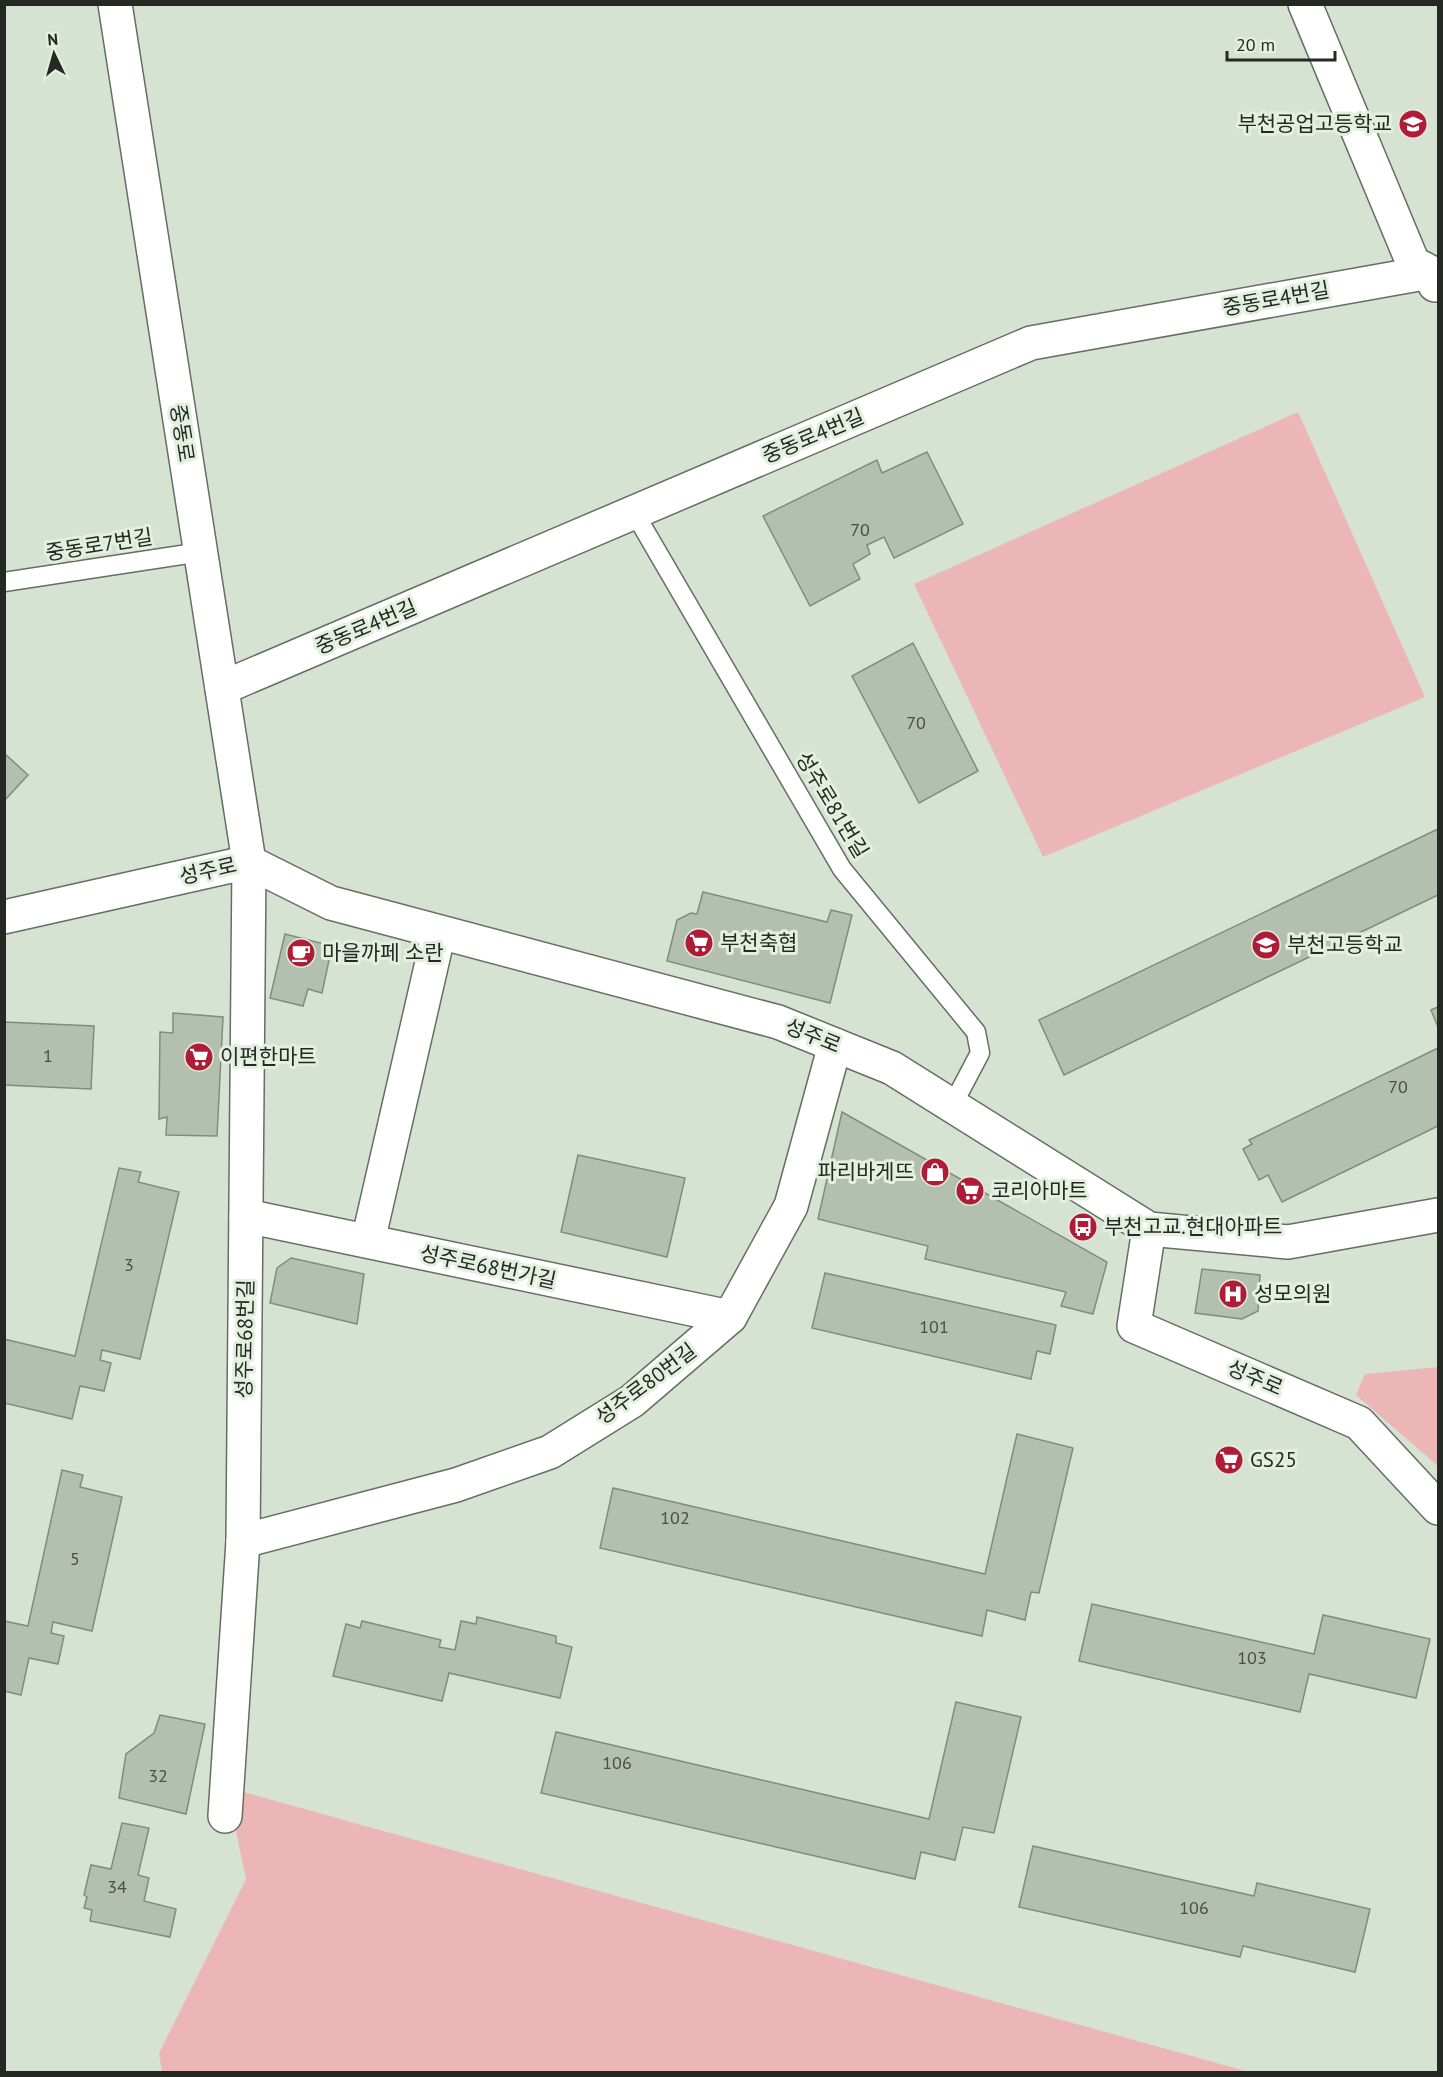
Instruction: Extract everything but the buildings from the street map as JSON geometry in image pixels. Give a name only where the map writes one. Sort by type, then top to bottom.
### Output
[{"type":"street","name":"중동로","points":[[115,4],[249,862]]},
{"type":"street","points":[[1305,4],[1413,262],[1434,282]]},
{"type":"street","name":"중동로4번길","points":[[222,688],[1031,343],[1434,282]]},
{"type":"street","name":"성주로","points":[[4,917],[249,862],[331,903],[778,1022],[892,1068],[1149,1229],[1288,1242],[1438,1215]]},
{"type":"street","name":"성주로68번길","points":[[225,1816],[243,1540],[249,862]]},
{"type":"street","points":[[368,1242],[438,932]]},
{"type":"street","name":"성주로80번길","points":[[243,1540],[456,1485],[550,1452],[632,1401],[730,1317],[791,1206],[835,1045]]},
{"type":"street","name":"성주로68번가길","points":[[246,1216],[730,1317]]},
{"type":"street","name":"성주로","points":[[1149,1229],[1134,1326],[1359,1423],[1438,1508]]},
{"type":"lane","name":"성주로81번길","points":[[634,512],[842,869],[976,1032],[980,1053],[952,1106]]},
{"type":"lane","name":"중동로7번길","points":[[4,582],[201,552]]},
{"type":"shaded area","points":[[1298,412],[1425,697],[1043,857],[914,584]]},
{"type":"shaded area","points":[[1438,1367],[1438,1466],[1356,1395],[1365,1374]]},
{"type":"shaded area","points":[[227,1789],[1249,2072],[162,2072],[159,2053],[246,1879]]},
{"type":"place","name":"부천공업고등학교","points":[[1413,124]]},
{"type":"place","name":"부천축협","points":[[699,943]]},
{"type":"place","name":"부천고등학교","points":[[1266,945]]},
{"type":"place","name":"마을까페 소란","points":[[301,953]]},
{"type":"place","name":"이편한마트","points":[[199,1057]]},
{"type":"place","name":"파리바게뜨","points":[[935,1172]]},
{"type":"place","name":"코리아마트","points":[[970,1191]]},
{"type":"place","name":"부천고교.현대아파트","points":[[1083,1227]]},
{"type":"place","name":"성모의원","points":[[1233,1294]]},
{"type":"place","name":"GS25","points":[[1229,1460]]}]
